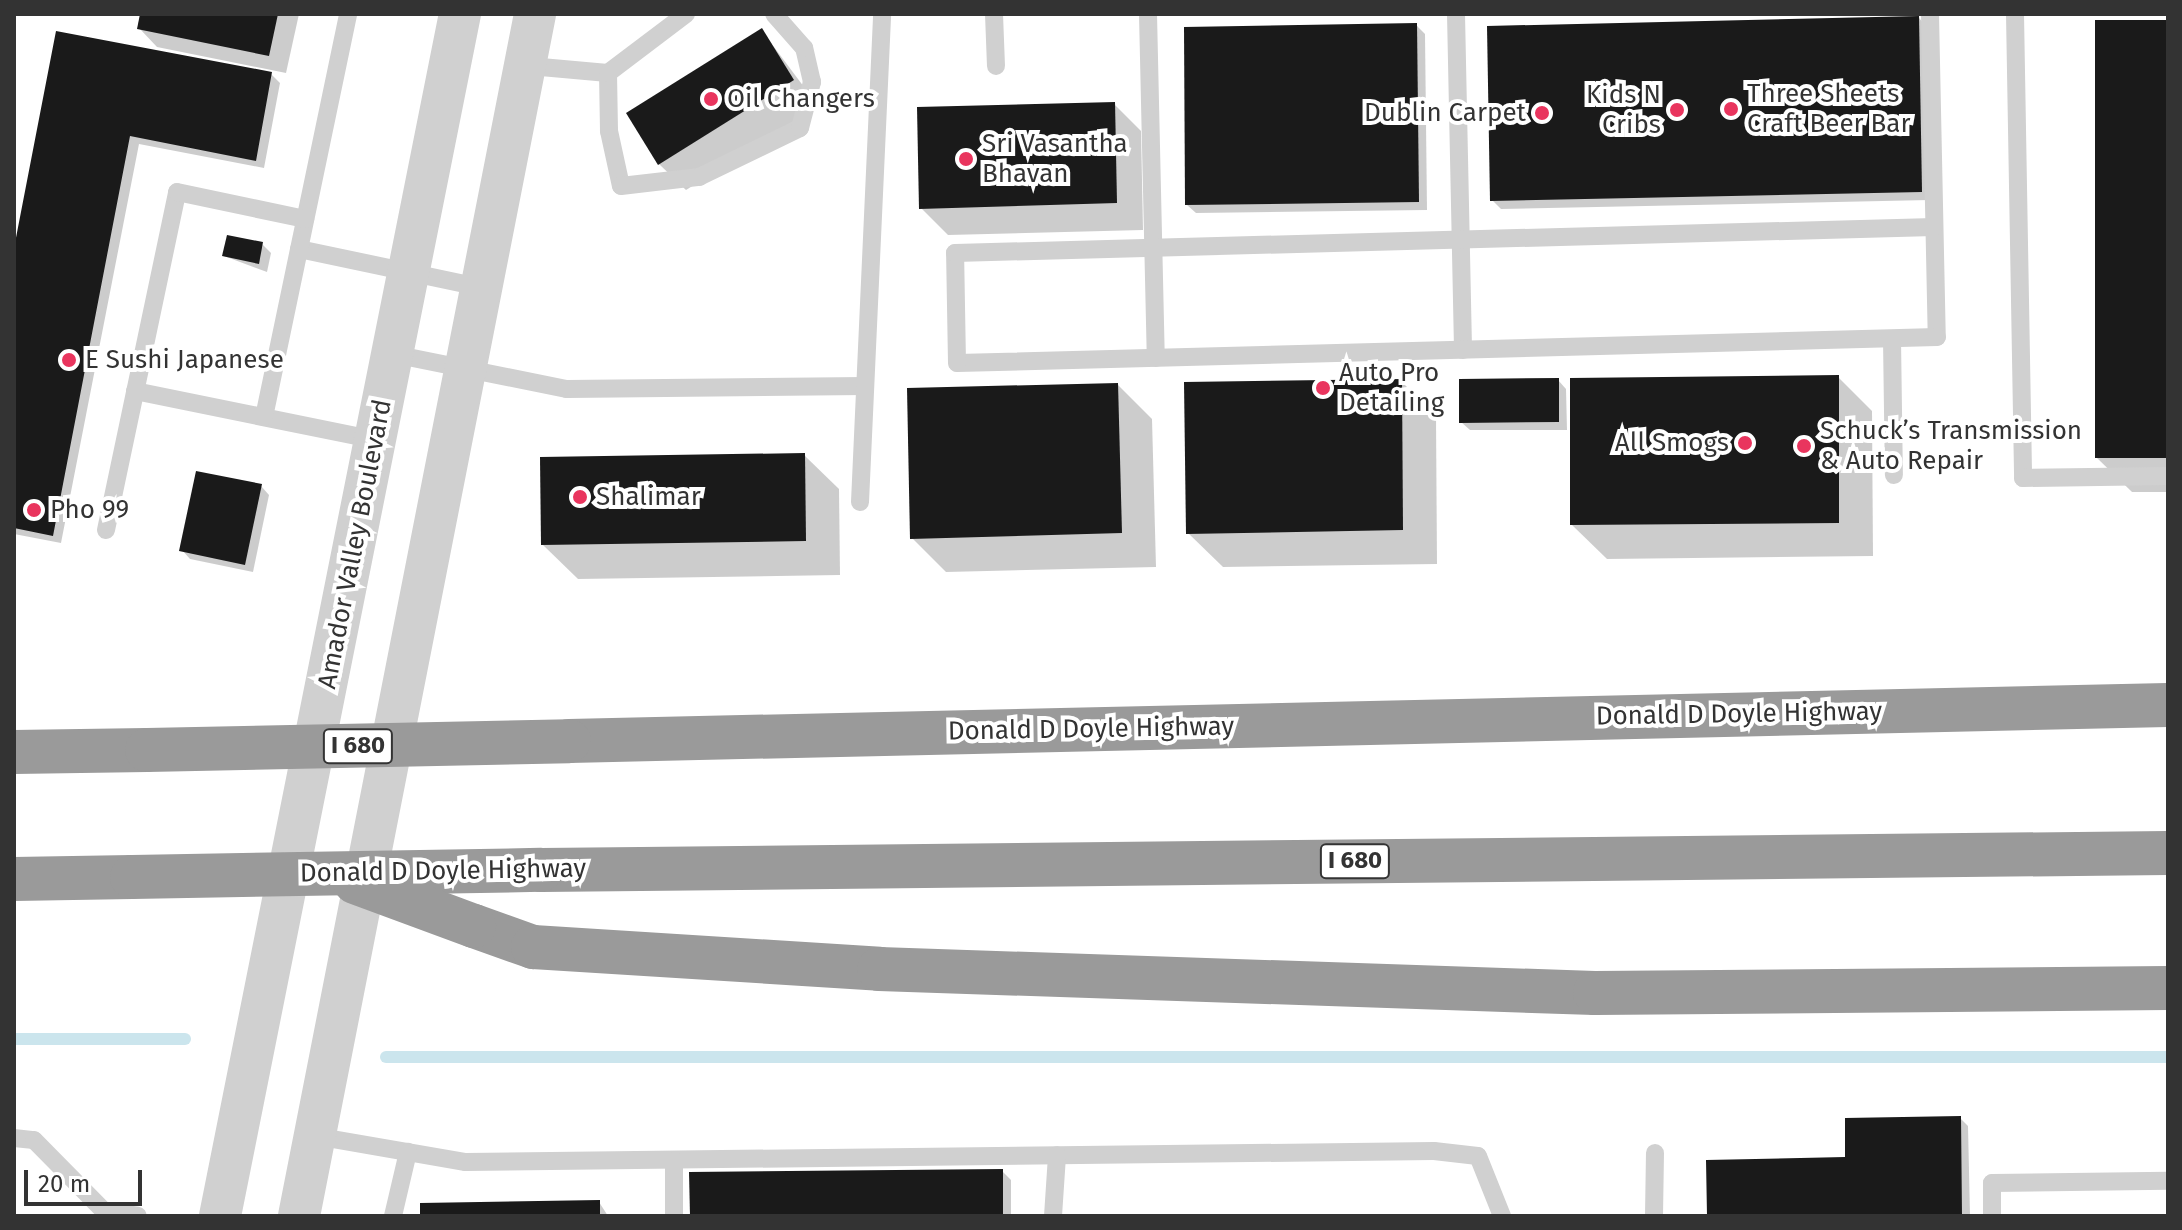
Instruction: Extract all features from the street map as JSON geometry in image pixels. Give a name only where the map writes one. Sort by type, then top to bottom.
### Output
[{"type":"highway","name":"Donald D Doyle Highway","points":[[14,752],[2168,705]]},
{"type":"highway","name":"Donald D Doyle Highway","points":[[14,879],[541,870],[2168,853]]},
{"type":"highway","points":[[330,873],[533,947],[1260,982],[1595,993],[2168,988]]},
{"type":"street","points":[[299,1216],[462,368],[535,14]]},
{"type":"street","points":[[510,136],[564,14]]},
{"type":"street","name":"Amador Valley Boulevard","points":[[220,1216],[460,15]]},
{"type":"lane","points":[[264,417],[348,14]]},
{"type":"lane","points":[[541,67],[608,73],[686,14]]},
{"type":"lane","points":[[608,73],[609,131],[621,186],[699,177],[800,128],[812,82],[804,48],[774,14]]},
{"type":"lane","points":[[860,502],[882,14]]},
{"type":"lane","points":[[994,14],[996,66]]},
{"type":"lane","points":[[1148,14],[1156,358]]},
{"type":"lane","points":[[1456,14],[1463,350]]},
{"type":"lane","points":[[1930,14],[1937,337],[957,363],[955,253],[1934,227]]},
{"type":"lane","points":[[2015,14],[2023,478],[2168,476]]},
{"type":"lane","points":[[106,530],[177,192],[305,219]]},
{"type":"lane","points":[[299,249],[479,287]]},
{"type":"lane","points":[[1892,339],[1894,475]]},
{"type":"lane","points":[[393,354],[567,389],[865,386]]},
{"type":"lane","points":[[135,391],[376,440]]},
{"type":"lane","points":[[315,1136],[466,1162],[1057,1155],[1478,1156],[1502,1216]]},
{"type":"lane","points":[[14,1138],[34,1140],[104,1213],[138,1216]]},
{"type":"lane","points":[[393,1216],[408,1152]]},
{"type":"lane","points":[[1654,1216],[1655,1153]]},
{"type":"lane","points":[[1053,1216],[1057,1155]]},
{"type":"lane","points":[[674,1161],[674,1216]]},
{"type":"lane","points":[[1992,1216],[1992,1183],[2168,1181]]},
{"type":"building","points":[[140,14],[278,14],[269,56],[137,29]]},
{"type":"building","points":[[1919,16],[1922,192],[1490,201],[1487,26]]},
{"type":"building","points":[[2095,20],[2168,20],[2168,458],[2095,458]]},
{"type":"building","points":[[1417,23],[1419,202],[1185,205],[1184,27]]},
{"type":"building","points":[[762,28],[794,80],[658,165],[626,113]]},
{"type":"building","points":[[56,31],[272,72],[256,161],[130,136],[53,536],[14,528],[14,248]]},
{"type":"building","points":[[1115,102],[1117,203],[919,209],[917,107]]},
{"type":"building","points":[[227,235],[263,242],[259,264],[222,256]]},
{"type":"building","points":[[1839,375],[1839,523],[1570,525],[1570,378]]},
{"type":"building","points":[[1559,378],[1559,422],[1459,423],[1459,379]]},
{"type":"building","points":[[1402,379],[1403,530],[1186,534],[1184,382]]},
{"type":"building","points":[[1118,383],[1122,533],[910,539],[907,388]]},
{"type":"building","points":[[805,453],[806,541],[541,545],[540,457]]},
{"type":"building","points":[[196,471],[262,484],[245,565],[179,551]]},
{"type":"building","points":[[1961,1116],[1962,1216],[1707,1216],[1706,1160],[1845,1157],[1845,1118]]},
{"type":"building","points":[[1003,1169],[1003,1216],[690,1216],[689,1172]]},
{"type":"building","points":[[600,1200],[600,1216],[420,1216],[420,1203]]},
{"type":"waterway","points":[[14,1039],[185,1039]]},
{"type":"waterway","points":[[386,1057],[2168,1057]]},
{"type":"place","name":"Oil Changers","points":[[711,99]]},
{"type":"place","name":"Three Sheets Craft Beer Bar","points":[[1731,109]]},
{"type":"place","name":"Kids N Cribs","points":[[1677,110]]},
{"type":"place","name":"Dublin Carpet","points":[[1542,113]]},
{"type":"place","name":"Sri Vasantha Bhavan","points":[[966,159]]},
{"type":"place","name":"E Sushi Japanese","points":[[69,360]]},
{"type":"place","name":"Auto Pro Detailing","points":[[1323,388]]},
{"type":"place","name":"All Smogs","points":[[1745,443]]},
{"type":"place","name":"Schuck’s Transmission & Auto Repair","points":[[1804,446]]},
{"type":"place","name":"Shalimar","points":[[580,497]]},
{"type":"place","name":"Pho 99","points":[[34,510]]}]
